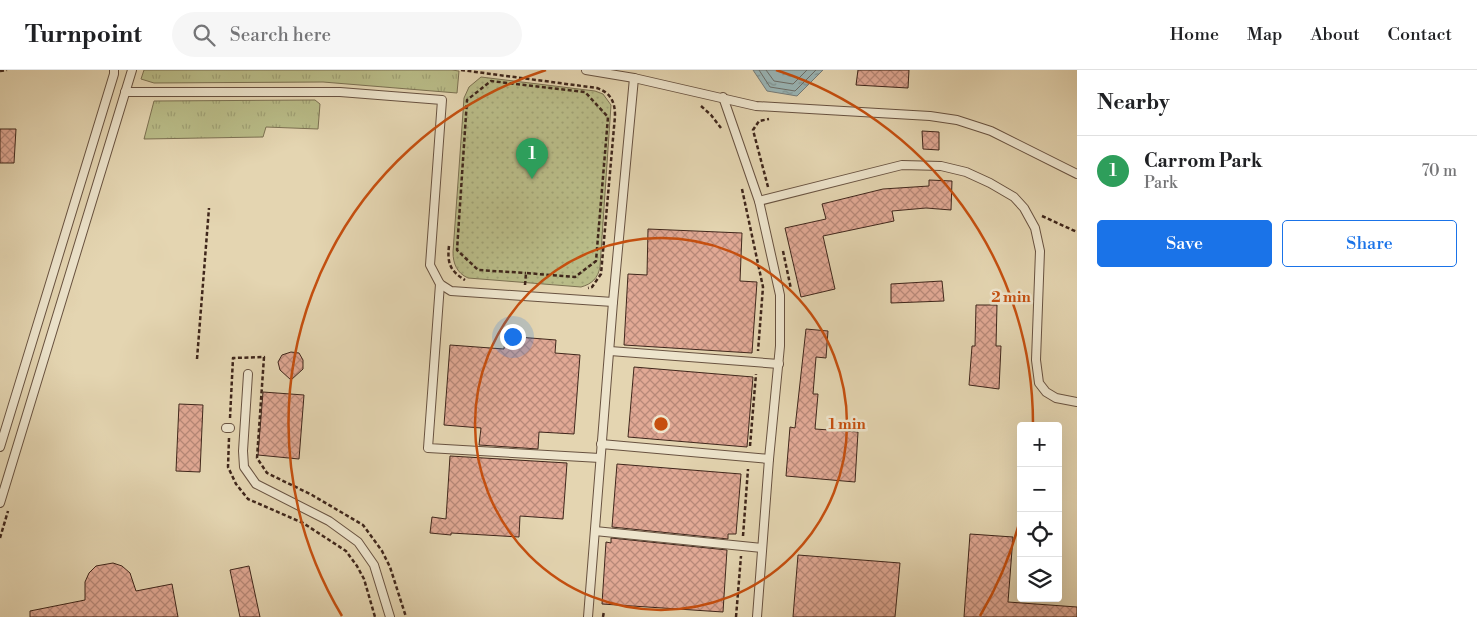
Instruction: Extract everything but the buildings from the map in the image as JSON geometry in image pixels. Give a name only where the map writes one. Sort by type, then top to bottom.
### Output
[{"type":"lane","points":[[0,447],[114,70]]},
{"type":"lane","points":[[0,503],[132,70]]},
{"type":"lane","points":[[586,70],[634,78],[756,106],[901,114],[957,120],[991,131],[1077,174]]},
{"type":"lane","points":[[588,617],[613,302],[634,78]]},
{"type":"lane","points":[[125,92],[340,92],[442,100],[430,258],[430,265],[440,284],[451,291],[613,302]]},
{"type":"lane","points":[[723,97],[759,201],[780,296],[779,364],[769,459],[757,617]]},
{"type":"lane","points":[[759,201],[902,165],[941,166],[966,172],[1014,197],[1024,208],[1035,228],[1040,251],[1036,360],[1039,383],[1046,392],[1056,398],[1077,402]]},
{"type":"lane","points":[[440,284],[428,448],[600,458]]},
{"type":"lane","points":[[610,351],[779,364]]},
{"type":"lane","points":[[248,374],[243,451],[244,467],[256,484],[329,521],[358,542],[374,564],[390,617]]},
{"type":"lane","points":[[601,444],[769,459]]},
{"type":"lane","points":[[595,530],[762,548]]},
{"type":"path","points":[[0,71],[7,70]]},
{"type":"path","points":[[461,70],[597,88],[605,91],[615,104],[601,274],[592,287],[584,289]]},
{"type":"path","points":[[491,81],[585,92],[608,117],[596,261],[575,277],[526,273],[478,270],[457,250],[467,100],[491,81]]},
{"type":"path","points":[[698,104],[711,114],[725,134]]},
{"type":"path","points":[[736,617],[763,288],[740,184]]},
{"type":"path","points":[[197,359],[209,208]]},
{"type":"path","points":[[1024,208],[1077,232]]},
{"type":"path","points":[[449,246],[448,258],[450,265],[454,272],[465,280]]},
{"type":"path","points":[[524,296],[526,273]]},
{"type":"path","points":[[524,285],[533,286]]},
{"type":"path","points":[[233,358],[264,358],[257,458],[262,466],[267,473],[312,495],[363,525],[382,551],[390,567],[406,617]]},
{"type":"path","points":[[604,611],[604,617]]},
{"type":"green space","points":[[144,70],[459,71],[457,93],[323,82],[154,83],[141,79]]},
{"type":"green space","points":[[481,77],[595,91],[603,94],[611,105],[600,267],[594,280],[588,284],[581,287],[468,278],[456,268],[453,252],[464,98],[469,87]]},
{"type":"green space","points":[[315,100],[320,104],[318,129],[266,127],[263,137],[144,139],[154,101]]},
{"type":"water","points":[[753,70],[823,70],[797,96],[767,91]]},
{"type":"place","name":"Carrom Park","points":[[532,179]]}]
